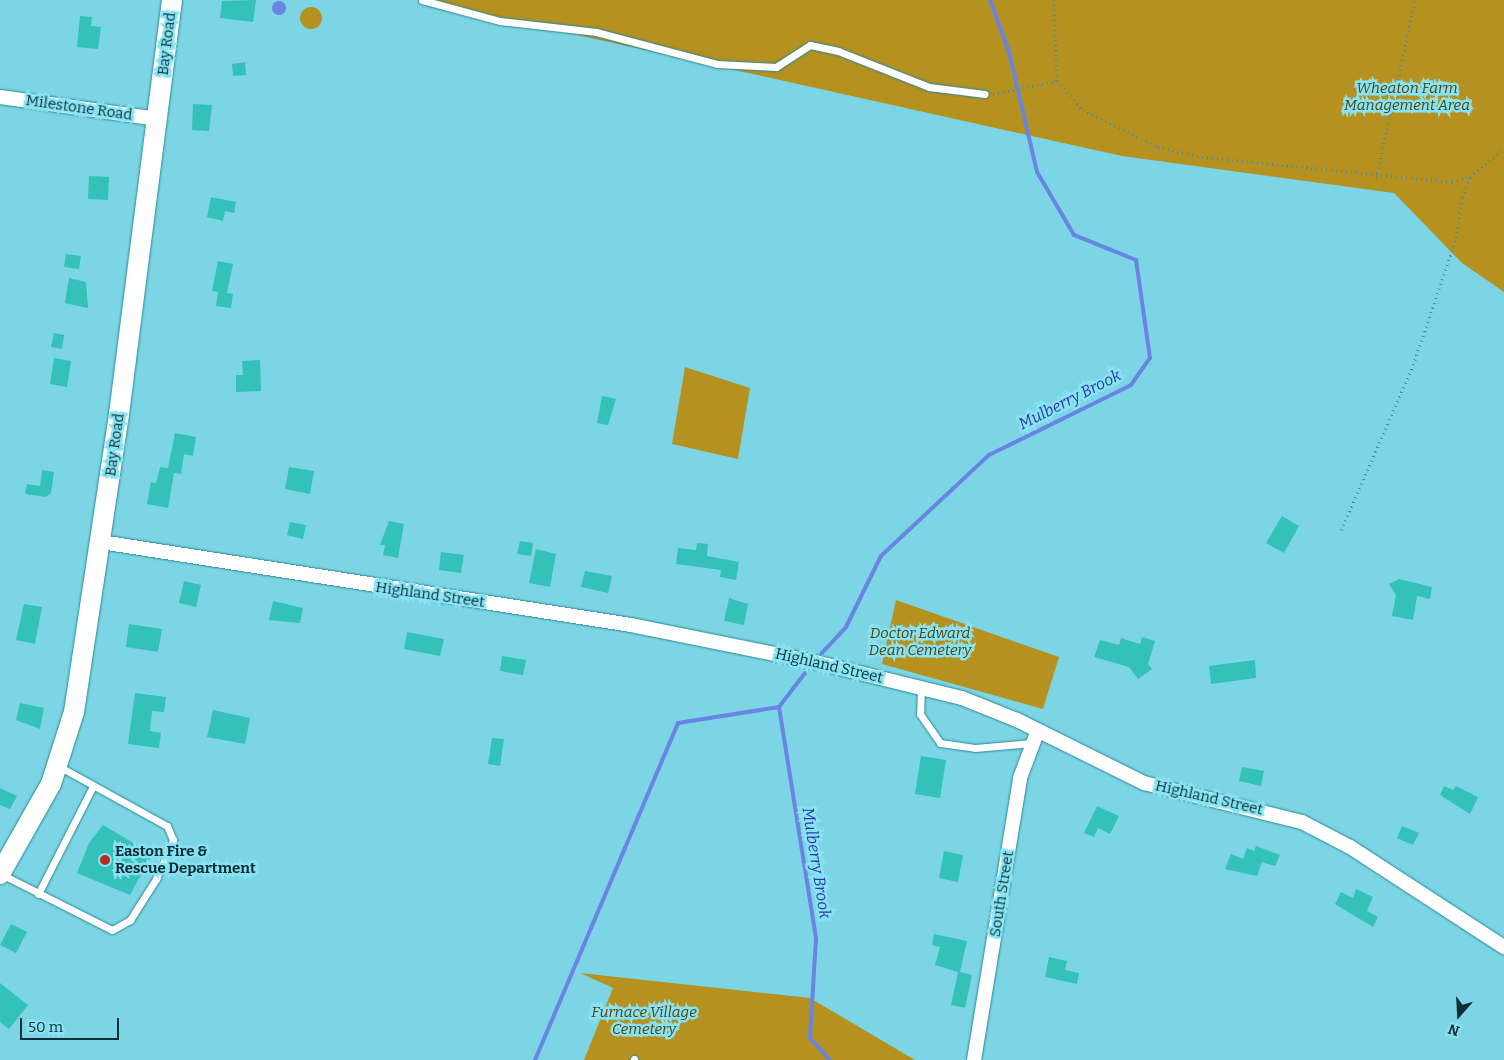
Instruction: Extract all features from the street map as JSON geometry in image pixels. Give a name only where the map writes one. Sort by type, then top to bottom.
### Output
[{"type":"main road","name":"Bay Road","points":[[0,874],[58,766],[74,712],[101,542],[158,119],[172,0]]},
{"type":"street","name":"Milestone Road","points":[[0,97],[158,119]]},
{"type":"street","name":"Highland Street","points":[[101,542],[575,615],[921,688],[986,706],[1144,783],[1302,822],[1350,847],[1504,947]]},
{"type":"street","name":"South Street","points":[[974,1060],[1020,778],[1038,730]]},
{"type":"lane","points":[[422,0],[500,20],[596,32],[717,64],[776,67],[810,45],[838,51],[929,87],[985,94]]},
{"type":"lane","points":[[921,688],[920,714],[940,744],[975,748],[1032,742]]},
{"type":"lane","points":[[0,874],[112,930],[130,920],[167,859],[172,832],[92,788],[58,766]]},
{"type":"lane","points":[[38,894],[92,788]]},
{"type":"path","points":[[1054,0],[1057,80],[1083,110],[1158,147],[1202,157],[1376,178],[1452,182],[1470,176],[1504,148]]},
{"type":"path","points":[[1376,178],[1415,0]]},
{"type":"path","points":[[985,94],[1008,92],[1057,80]]},
{"type":"path","points":[[1341,530],[1413,365],[1456,238],[1462,197],[1470,176]]},
{"type":"green space","name":"Wheaton Farm Management Area","points":[[420,0],[1504,0],[1504,292],[1462,263],[1394,193],[1122,156]]},
{"type":"green space","points":[[307,7],[315,7],[322,14],[322,22],[315,29],[307,29],[300,22],[300,14]]},
{"type":"green space","points":[[685,367],[750,388],[738,459],[672,444]]},
{"type":"green space","name":"Doctor Edward Dean Cemetery","points":[[896,600],[1059,657],[1043,709],[882,664]]},
{"type":"green space","name":"Furnace Village Cemetery","points":[[580,973],[810,998],[915,1060],[584,1060],[613,988]]},
{"type":"water","points":[[276,1],[282,1],[286,8],[282,15],[276,15],[272,11],[272,5]]},
{"type":"building","points":[[256,0],[253,22],[220,18],[222,1]]},
{"type":"building","points":[[80,16],[92,17],[91,26],[101,27],[98,49],[77,47]]},
{"type":"building","points":[[245,62],[246,75],[233,76],[232,64]]},
{"type":"building","points":[[193,104],[212,105],[209,131],[192,130]]},
{"type":"building","points":[[89,176],[109,177],[108,200],[88,199]]},
{"type":"building","points":[[211,197],[236,202],[234,213],[225,211],[223,221],[207,217]]},
{"type":"building","points":[[66,254],[81,256],[79,269],[64,267]]},
{"type":"building","points":[[218,261],[233,264],[227,293],[233,294],[231,308],[216,306],[218,292],[212,291]]},
{"type":"building","points":[[69,278],[86,282],[88,308],[65,303]]},
{"type":"building","points":[[54,333],[64,335],[62,349],[51,347]]},
{"type":"building","points":[[54,358],[71,361],[67,387],[50,384]]},
{"type":"building","points":[[260,360],[261,391],[236,392],[236,375],[243,375],[242,361]]},
{"type":"building","points":[[602,396],[616,399],[608,425],[597,423]]},
{"type":"building","points":[[175,433],[196,437],[193,456],[184,454],[181,474],[174,473],[168,508],[147,504],[151,482],[156,483],[160,467],[168,468]]},
{"type":"building","points":[[289,467],[314,471],[310,494],[285,489]]},
{"type":"building","points":[[42,470],[54,472],[51,493],[46,497],[25,494],[27,484],[40,486]]},
{"type":"building","points":[[1282,516],[1299,526],[1284,553],[1266,543]]},
{"type":"building","points":[[389,521],[404,524],[398,558],[383,555],[385,545],[380,545]]},
{"type":"building","points":[[290,522],[306,525],[303,539],[287,535]]},
{"type":"building","points":[[520,541],[533,543],[531,556],[517,554]]},
{"type":"building","points":[[697,543],[708,544],[707,556],[739,562],[736,580],[720,577],[721,570],[676,564],[678,548],[696,550]]},
{"type":"building","points":[[536,549],[556,554],[550,587],[529,583]]},
{"type":"building","points":[[441,552],[464,555],[461,573],[439,570]]},
{"type":"building","points":[[585,571],[612,576],[608,593],[581,587]]},
{"type":"building","points":[[1399,579],[1432,587],[1430,599],[1417,596],[1413,620],[1392,616],[1396,595],[1389,584]]},
{"type":"building","points":[[184,581],[201,585],[196,607],[179,603]]},
{"type":"building","points":[[729,598],[748,604],[744,625],[724,621]]},
{"type":"building","points":[[273,601],[303,608],[300,623],[269,620]]},
{"type":"building","points":[[24,604],[42,607],[35,644],[16,640]]},
{"type":"building","points":[[129,624],[162,629],[158,652],[126,647]]},
{"type":"building","points":[[407,632],[444,639],[440,656],[404,649]]},
{"type":"building","points":[[1142,637],[1155,641],[1148,664],[1152,669],[1138,679],[1129,667],[1094,657],[1100,640],[1119,645],[1121,638],[1140,644]]},
{"type":"building","points":[[502,656],[526,660],[523,675],[500,671]]},
{"type":"building","points":[[1255,660],[1256,678],[1211,684],[1209,666]]},
{"type":"building","points":[[135,693],[166,697],[164,712],[152,711],[150,731],[161,733],[159,748],[128,744]]},
{"type":"building","points":[[20,703],[44,708],[40,729],[16,720]]},
{"type":"building","points":[[213,710],[250,718],[245,744],[207,737]]},
{"type":"building","points":[[492,738],[504,739],[500,766],[488,764]]},
{"type":"building","points":[[921,756],[946,760],[940,798],[915,794]]},
{"type":"building","points":[[1242,767],[1264,771],[1261,786],[1239,781]]},
{"type":"building","points":[[1444,786],[1453,790],[1456,786],[1478,797],[1470,814],[1440,795]]},
{"type":"building","points":[[0,788],[17,796],[10,809],[0,805]]},
{"type":"building","points":[[1097,806],[1119,816],[1110,834],[1098,828],[1094,837],[1084,833]]},
{"type":"building","points":[[103,825],[152,854],[130,895],[77,873],[89,843]]},
{"type":"building","points":[[1402,826],[1419,833],[1413,845],[1397,838]]},
{"type":"building","points":[[1256,846],[1280,855],[1275,866],[1262,862],[1257,876],[1225,869],[1231,854],[1243,859],[1247,848],[1254,851]]},
{"type":"building","points":[[944,851],[963,855],[958,882],[939,878]]},
{"type":"building","points":[[1356,889],[1373,897],[1367,911],[1378,917],[1373,927],[1335,904],[1341,892],[1353,898]]},
{"type":"building","points":[[11,924],[27,932],[16,953],[0,945]]},
{"type":"building","points":[[934,934],[967,941],[960,972],[972,975],[965,1008],[951,1005],[958,972],[935,965],[940,947],[932,945]]},
{"type":"building","points":[[1049,957],[1067,961],[1065,970],[1079,973],[1077,984],[1045,977]]},
{"type":"building","points":[[0,983],[28,1005],[9,1029],[0,1022]]},
{"type":"waterway","name":"Mulberry Brook","points":[[821,654],[846,627],[881,556],[989,455],[1131,385],[1150,358],[1136,260],[1074,235],[1037,172],[1009,52],[990,0]]},
{"type":"waterway","name":"Mulberry Brook","points":[[805,673],[779,707],[816,939],[810,1038],[830,1060]]},
{"type":"waterway","points":[[535,1060],[678,723],[779,707]]},
{"type":"place","name":"Easton Fire & Rescue Department","points":[[105,860]]}]
